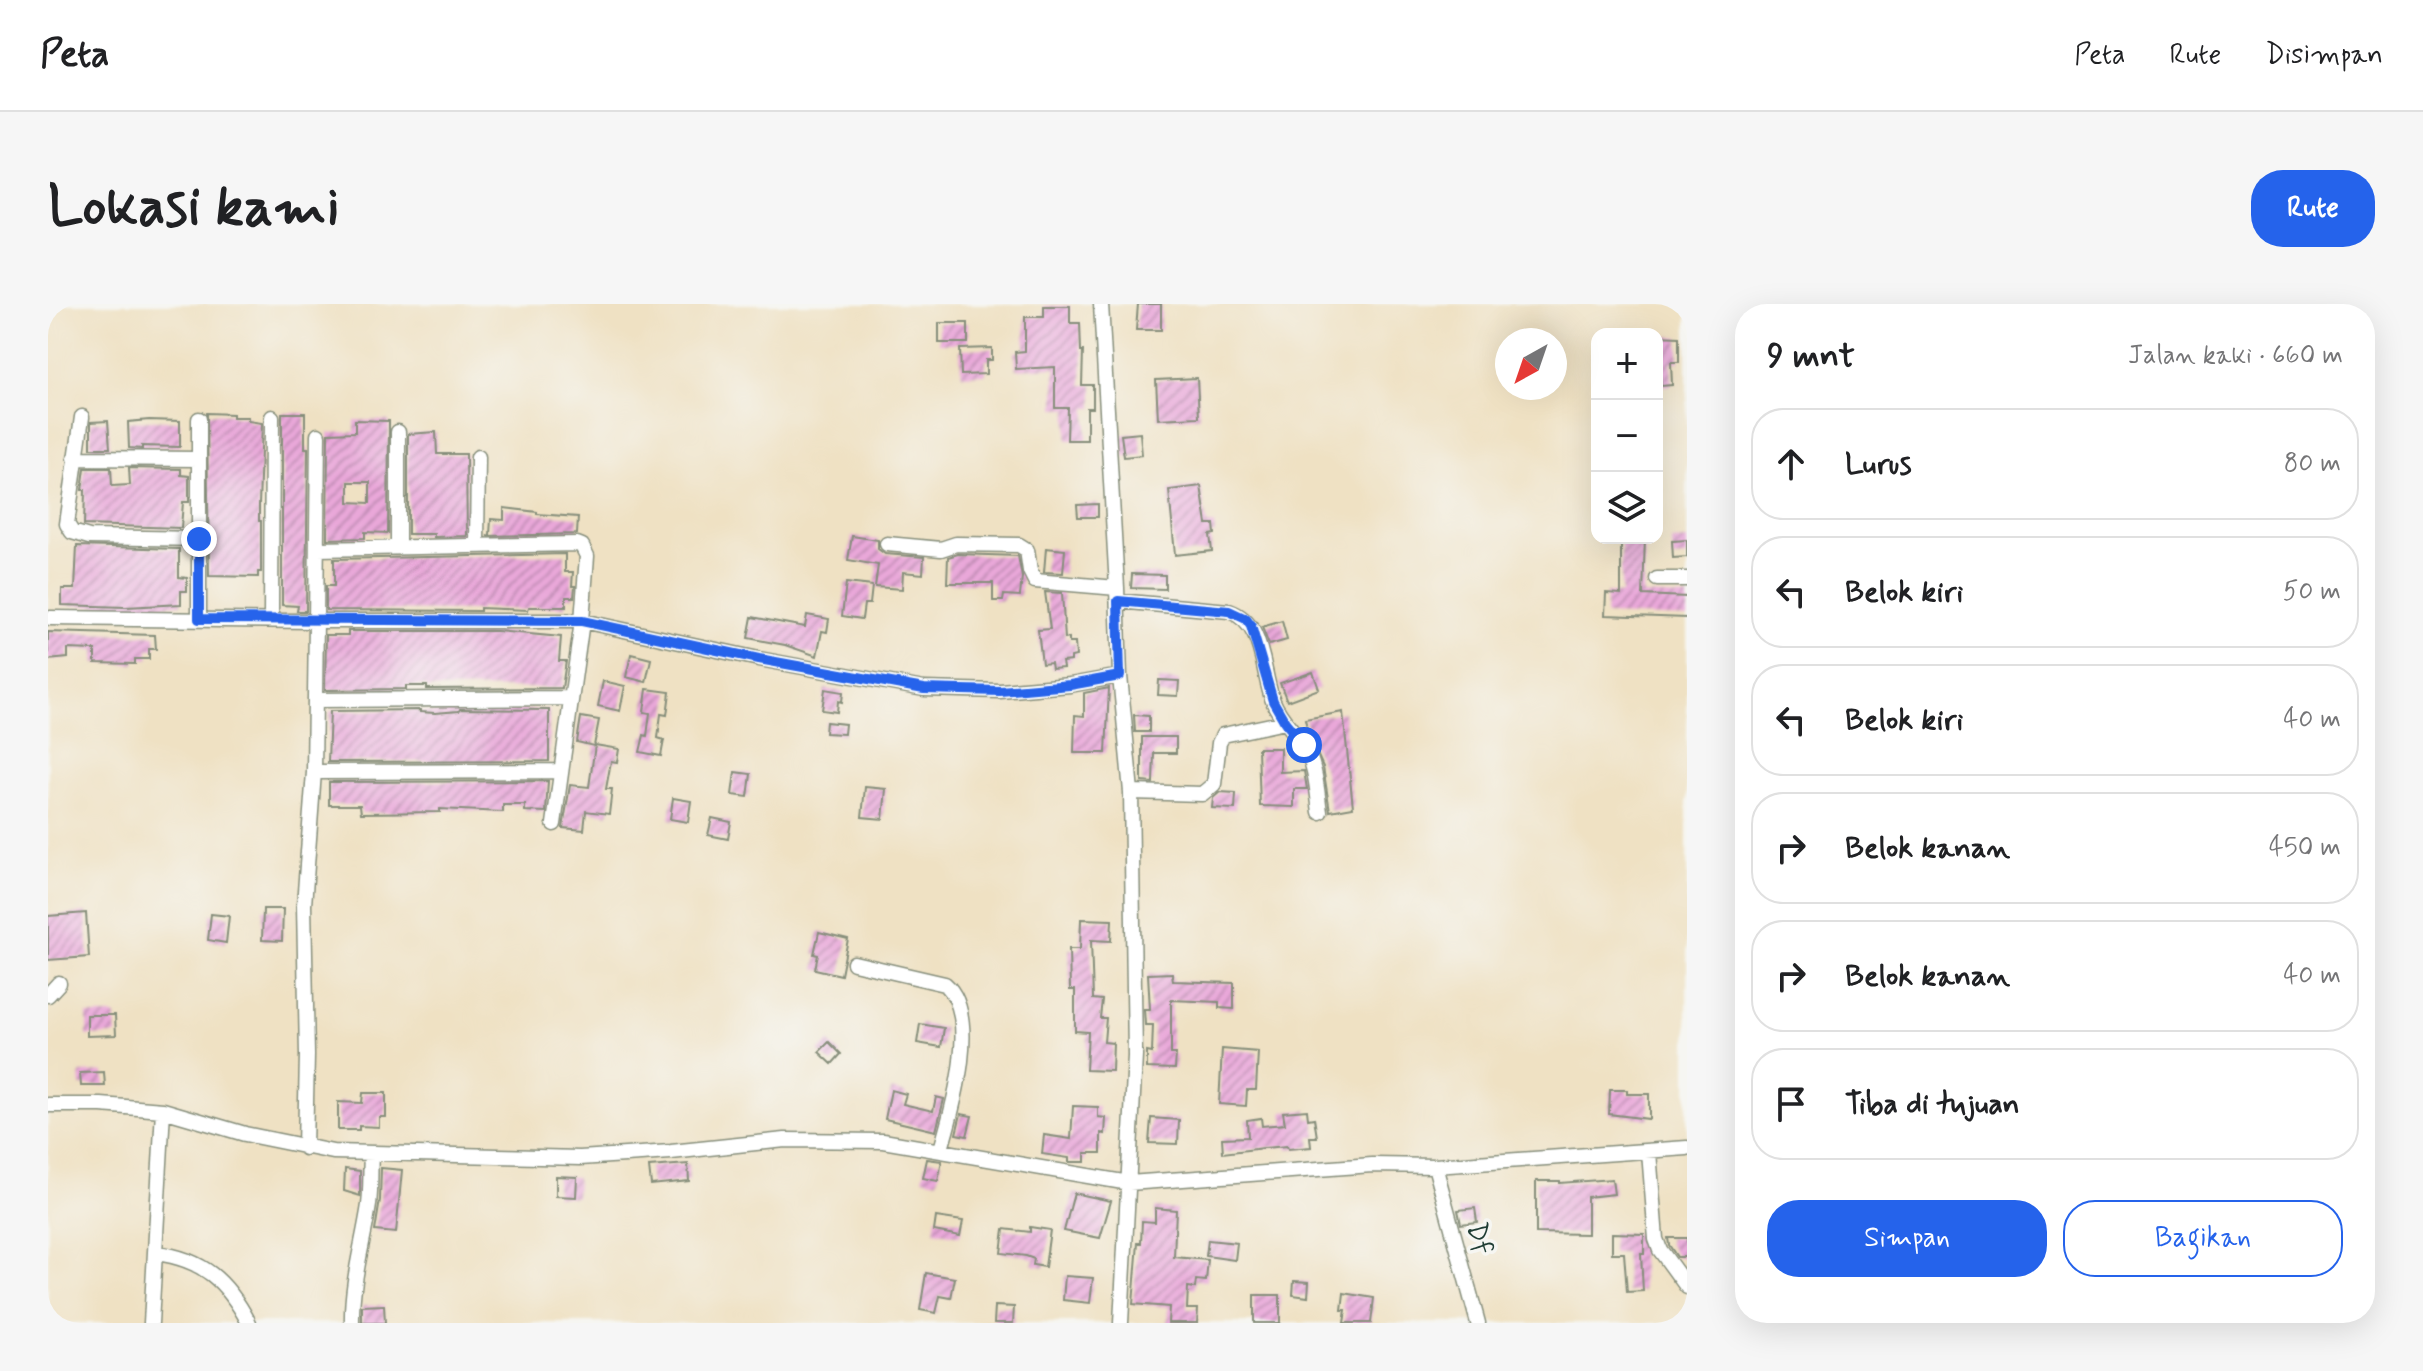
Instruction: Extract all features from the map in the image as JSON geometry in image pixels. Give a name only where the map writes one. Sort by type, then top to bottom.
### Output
[{"type":"street","points":[[1101,304],[1120,676],[1131,792],[1135,1056],[1121,1323]]},
{"type":"street","points":[[82,417],[67,524],[75,534],[199,539]]},
{"type":"street","points":[[271,620],[272,417]]},
{"type":"street","points":[[199,419],[199,619]]},
{"type":"street","points":[[398,432],[398,546]]},
{"type":"street","points":[[305,1148],[304,905],[314,772],[318,435]]},
{"type":"street","points":[[477,545],[478,457]]},
{"type":"street","points":[[75,458],[199,459]]},
{"type":"street","points":[[887,544],[938,549],[956,544],[1019,545],[1027,550],[1035,581],[1229,611],[1246,619],[1255,634],[1273,701],[1312,761],[1320,812]]},
{"type":"street","points":[[318,549],[582,546],[587,556],[582,621],[554,824]]},
{"type":"street","points":[[1657,579],[1687,579]]},
{"type":"street","points":[[50,618],[582,621],[759,659],[924,689],[1000,691],[1070,685],[1120,676]]},
{"type":"street","points":[[316,700],[571,698]]},
{"type":"street","points":[[1131,792],[1202,794],[1214,784],[1219,743],[1223,735],[1285,722]]},
{"type":"street","points":[[314,772],[561,771]]},
{"type":"street","points":[[854,963],[945,984],[953,996],[962,1028],[962,1052],[953,1105],[941,1149]]},
{"type":"street","points":[[48,995],[59,983]]},
{"type":"street","points":[[48,1105],[163,1110],[305,1148],[371,1154],[424,1152],[580,1158],[785,1140],[883,1141],[1129,1183],[1372,1165],[1435,1166],[1687,1148]]},
{"type":"street","points":[[151,1323],[163,1110]]},
{"type":"street","points":[[1649,1152],[1656,1239],[1660,1250],[1687,1287]]},
{"type":"street","points":[[352,1323],[355,1267],[369,1203],[371,1154]]},
{"type":"street","name":"Df","points":[[1435,1166],[1478,1323]]},
{"type":"street","points":[[156,1253],[191,1261],[208,1271],[232,1295],[249,1323]]},
{"type":"building","points":[[1138,304],[1161,304],[1161,330],[1136,330]]},
{"type":"building","points":[[1044,306],[1070,306],[1070,323],[1080,323],[1082,385],[1093,385],[1093,408],[1087,408],[1087,440],[1067,440],[1068,408],[1055,408],[1055,367],[1016,369],[1015,352],[1025,351],[1025,317],[1044,317]]},
{"type":"building","points":[[939,323],[968,323],[968,343],[939,343]]},
{"type":"building","points":[[1663,336],[1679,337],[1679,362],[1671,362],[1672,385],[1663,386]]},
{"type":"building","points":[[992,348],[992,360],[986,360],[986,374],[961,375],[960,349]]},
{"type":"building","points":[[1197,378],[1199,417],[1158,419],[1156,380]]},
{"type":"building","points":[[207,413],[233,414],[233,417],[248,417],[248,421],[262,423],[259,505],[261,572],[258,572],[258,577],[209,576]]},
{"type":"building","points":[[282,413],[305,413],[305,448],[308,448],[306,611],[297,611],[298,606],[282,605]]},
{"type":"building","points":[[355,420],[389,421],[388,533],[365,532],[365,538],[327,539],[328,433],[355,432]],"holes":[[[349,482],[370,482],[370,503],[349,502]]]},
{"type":"building","points":[[108,421],[110,448],[91,448],[91,422]]},
{"type":"building","points":[[180,421],[180,447],[129,448],[128,422]]},
{"type":"building","points":[[436,432],[437,454],[466,454],[467,536],[408,534],[408,434]]},
{"type":"building","points":[[1140,433],[1142,455],[1124,457],[1121,435]]},
{"type":"building","points":[[85,468],[111,468],[112,486],[130,485],[129,468],[181,469],[181,475],[189,476],[189,502],[183,502],[181,528],[84,525],[85,490],[82,490]]},
{"type":"building","points":[[1201,486],[1207,524],[1214,524],[1215,534],[1210,535],[1212,551],[1175,555],[1169,490]]},
{"type":"building","points":[[1098,504],[1098,517],[1078,517],[1077,505]]},
{"type":"building","points":[[504,508],[578,517],[577,534],[487,536],[490,535],[491,519],[504,520]]},
{"type":"building","points":[[852,536],[878,540],[878,549],[885,554],[924,557],[923,574],[903,572],[902,589],[875,587],[878,565],[848,560]]},
{"type":"building","points":[[1687,540],[1687,557],[1673,558],[1672,541]]},
{"type":"building","points":[[1621,544],[1645,544],[1643,595],[1687,597],[1687,618],[1605,615],[1606,593],[1621,594]]},
{"type":"building","points":[[77,546],[179,549],[179,577],[187,578],[187,591],[181,591],[181,604],[126,607],[62,605],[62,589],[75,589]]},
{"type":"building","points":[[1046,548],[1065,550],[1063,573],[1044,572]]},
{"type":"building","points":[[565,554],[565,572],[573,572],[572,586],[575,586],[574,597],[566,597],[566,607],[529,607],[528,610],[480,608],[480,611],[326,610],[326,586],[334,586],[334,559]]},
{"type":"building","points":[[958,554],[1018,556],[1022,577],[1020,596],[1004,595],[1003,601],[993,601],[993,583],[947,583],[948,557]]},
{"type":"building","points":[[1132,574],[1165,575],[1165,589],[1131,588]]},
{"type":"building","points":[[846,583],[872,586],[870,604],[864,604],[862,619],[842,616]]},
{"type":"building","points":[[1045,592],[1062,593],[1065,639],[1069,638],[1069,643],[1075,643],[1076,656],[1071,657],[1071,661],[1062,662],[1063,668],[1052,669],[1051,663],[1042,664],[1038,630],[1050,629]]},
{"type":"building","points":[[807,615],[829,619],[827,632],[822,631],[817,656],[785,645],[748,638],[752,617],[805,627]]},
{"type":"building","points":[[1282,621],[1287,640],[1269,645],[1262,627]]},
{"type":"building","points":[[348,631],[497,631],[561,637],[559,661],[566,661],[562,688],[427,689],[427,686],[406,686],[406,689],[325,690],[326,635],[348,635]]},
{"type":"building","points":[[48,632],[155,635],[156,649],[149,649],[149,659],[135,659],[135,664],[95,663],[95,650],[68,649],[68,658],[48,660]]},
{"type":"building","points":[[631,654],[651,659],[646,682],[626,677]]},
{"type":"building","points":[[1313,672],[1319,689],[1287,701],[1280,683]]},
{"type":"building","points":[[1159,680],[1179,681],[1178,696],[1158,695]]},
{"type":"building","points":[[603,681],[625,686],[620,711],[598,706]]},
{"type":"building","points":[[1109,688],[1106,753],[1074,753],[1075,715],[1084,716],[1084,693]]},
{"type":"building","points":[[647,689],[670,692],[667,715],[661,714],[658,738],[664,740],[661,756],[640,752],[644,735],[647,736],[650,713],[644,712]]},
{"type":"building","points":[[825,689],[843,692],[837,712],[822,710]]},
{"type":"building","points":[[460,709],[549,710],[549,761],[328,762],[330,711],[420,710],[435,713]]},
{"type":"building","points":[[1343,712],[1353,807],[1330,811],[1323,767],[1305,719]]},
{"type":"building","points":[[1134,715],[1149,716],[1149,732],[1135,732]]},
{"type":"building","points":[[581,717],[599,720],[594,746],[577,742]]},
{"type":"building","points":[[826,722],[845,724],[844,734],[825,733]]},
{"type":"building","points":[[1142,737],[1176,737],[1176,753],[1154,753],[1153,783],[1142,782]]},
{"type":"building","points":[[595,745],[619,749],[617,762],[611,761],[606,789],[612,789],[609,814],[586,811],[584,830],[563,828],[570,785],[589,787]]},
{"type":"building","points":[[1258,748],[1280,748],[1280,772],[1304,771],[1307,789],[1294,789],[1294,807],[1260,806]]},
{"type":"building","points":[[735,772],[751,774],[748,797],[732,795]]},
{"type":"building","points":[[548,781],[546,812],[525,811],[525,805],[503,805],[503,812],[440,809],[440,812],[361,813],[360,805],[329,805],[329,782]]},
{"type":"building","points":[[865,787],[886,789],[883,819],[862,817]]},
{"type":"building","points":[[1220,792],[1236,793],[1235,809],[1212,808],[1213,798]]},
{"type":"building","points":[[673,798],[691,801],[688,822],[670,819]]},
{"type":"building","points":[[712,818],[731,822],[728,839],[708,835]]},
{"type":"building","points":[[263,909],[283,909],[282,941],[262,940]]},
{"type":"building","points":[[86,913],[89,957],[48,960],[48,916]]},
{"type":"building","points":[[211,914],[229,916],[226,943],[208,940]]},
{"type":"building","points":[[1081,919],[1112,920],[1111,941],[1091,940],[1093,999],[1102,1000],[1100,1018],[1106,1018],[1104,1042],[1113,1043],[1112,1071],[1086,1070],[1088,1032],[1075,1031],[1075,990],[1070,990],[1069,949],[1080,949]]},
{"type":"building","points":[[819,932],[848,939],[841,975],[815,969],[818,955],[814,954]]},
{"type":"building","points":[[1172,973],[1173,981],[1234,983],[1234,1009],[1219,1008],[1219,1002],[1171,1000],[1171,1054],[1176,1054],[1175,1069],[1147,1068],[1147,1052],[1152,1053],[1153,1025],[1145,1025],[1144,1009],[1150,1009],[1148,974]]},
{"type":"building","points":[[87,1015],[115,1015],[116,1035],[87,1036]]},
{"type":"building","points":[[920,1024],[944,1028],[941,1047],[917,1043]]},
{"type":"building","points":[[829,1042],[841,1054],[832,1064],[819,1052]]},
{"type":"building","points":[[1222,1049],[1258,1052],[1256,1090],[1247,1090],[1246,1106],[1219,1104]]},
{"type":"building","points":[[104,1072],[105,1086],[81,1086],[80,1073]]},
{"type":"building","points":[[891,1090],[906,1094],[903,1104],[933,1111],[936,1097],[944,1099],[936,1131],[885,1119]]},
{"type":"building","points":[[1610,1090],[1649,1094],[1649,1119],[1609,1114]]},
{"type":"building","points":[[363,1093],[386,1093],[386,1117],[379,1117],[379,1127],[359,1126],[359,1130],[338,1130],[338,1102],[362,1103]]},
{"type":"building","points":[[1073,1106],[1098,1107],[1098,1117],[1106,1118],[1105,1134],[1101,1133],[1101,1153],[1085,1153],[1085,1162],[1069,1162],[1069,1158],[1042,1154],[1044,1135],[1071,1139]]},
{"type":"building","points":[[1307,1110],[1308,1119],[1314,1118],[1317,1137],[1310,1137],[1311,1147],[1288,1149],[1287,1146],[1223,1153],[1222,1138],[1248,1137],[1247,1120],[1261,1118],[1262,1126],[1285,1124],[1283,1112]]},
{"type":"building","points":[[961,1114],[972,1116],[967,1136],[956,1134]]},
{"type":"building","points":[[1151,1118],[1179,1120],[1178,1144],[1149,1143]]},
{"type":"building","points":[[927,1159],[942,1161],[938,1181],[923,1178]]},
{"type":"building","points":[[688,1164],[689,1181],[651,1185],[649,1167]]},
{"type":"building","points":[[381,1168],[402,1170],[396,1233],[375,1231]]},
{"type":"building","points":[[345,1169],[360,1171],[360,1196],[344,1191]]},
{"type":"building","points":[[556,1176],[577,1177],[576,1197],[556,1196]]},
{"type":"building","points":[[1612,1179],[1614,1194],[1587,1197],[1587,1234],[1536,1233],[1536,1181],[1560,1183]]},
{"type":"building","points":[[1074,1193],[1111,1201],[1100,1238],[1064,1231]]},
{"type":"building","points":[[1155,1208],[1176,1210],[1174,1257],[1208,1260],[1206,1281],[1196,1280],[1195,1288],[1188,1287],[1187,1309],[1198,1309],[1197,1323],[1168,1323],[1169,1307],[1133,1304],[1142,1221],[1155,1222]]},
{"type":"building","points":[[1475,1208],[1477,1222],[1461,1224],[1458,1210]]},
{"type":"building","points":[[936,1217],[963,1221],[960,1236],[934,1231]]},
{"type":"building","points":[[1030,1227],[1050,1230],[1045,1267],[1033,1265],[1034,1259],[1026,1256],[1001,1253],[1004,1229],[1030,1232]]},
{"type":"building","points":[[1612,1233],[1644,1234],[1644,1254],[1641,1254],[1643,1291],[1627,1292],[1624,1253],[1612,1253]]},
{"type":"building","points":[[1668,1238],[1687,1238],[1687,1257],[1677,1257]]},
{"type":"building","points":[[1208,1240],[1237,1243],[1235,1260],[1206,1256]]},
{"type":"building","points":[[926,1273],[955,1278],[951,1298],[940,1296],[936,1313],[920,1310]]},
{"type":"building","points":[[1065,1276],[1093,1278],[1090,1303],[1063,1300]]},
{"type":"building","points":[[1294,1281],[1309,1282],[1308,1297],[1293,1295]]},
{"type":"building","points":[[1344,1293],[1374,1298],[1371,1323],[1344,1323]]},
{"type":"building","points":[[1254,1295],[1280,1295],[1280,1323],[1254,1323]]},
{"type":"building","points":[[384,1305],[385,1323],[362,1323],[362,1306]]},
{"type":"building","points":[[995,1306],[1014,1307],[1013,1323],[994,1323]]},
{"type":"route","points":[[199,539],[199,619],[582,621],[759,659],[924,689],[1000,691],[1070,685],[1120,676],[1118,601],[1229,611],[1246,619],[1251,626],[1277,711],[1304,745]]}]
